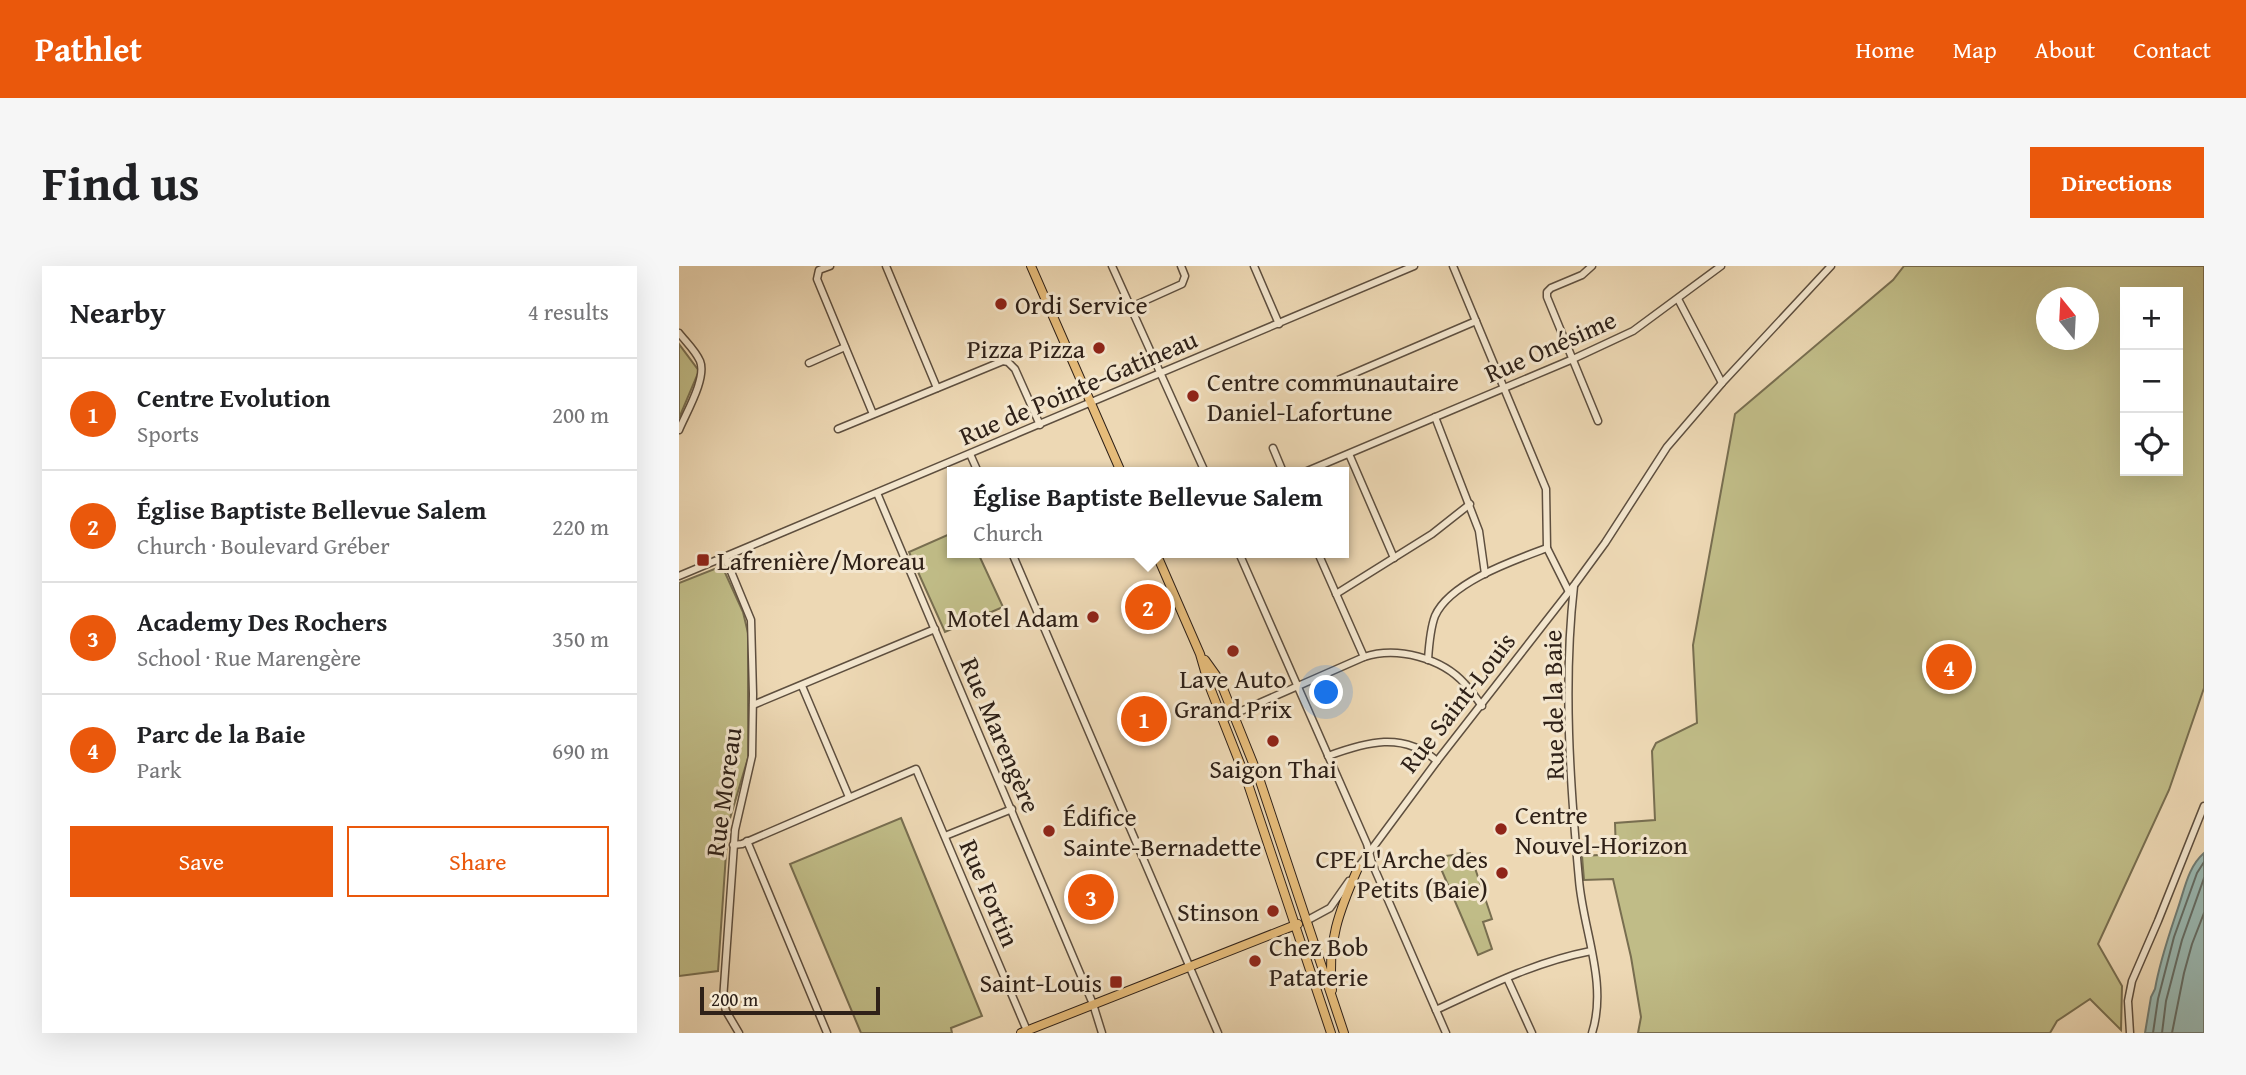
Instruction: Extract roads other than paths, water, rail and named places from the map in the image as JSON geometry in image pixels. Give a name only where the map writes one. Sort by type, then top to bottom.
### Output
[{"type":"main road","points":[[1031,266],[1119,467]]},
{"type":"main road","points":[[1158,558],[1200,654],[1209,685],[1248,784],[1331,1033]]},
{"type":"main road","points":[[1200,654],[1220,681],[1259,778],[1344,1033]]},
{"type":"main road","points":[[1335,1011],[1331,982],[1332,943],[1338,915],[1358,868]]},
{"type":"main road","name":"Rue Saint-Louis","points":[[1025,1032],[1306,921]]},
{"type":"street","points":[[830,266],[819,270],[817,279],[873,414]]},
{"type":"street","points":[[886,266],[937,388]]},
{"type":"street","points":[[1112,266],[1203,467]]},
{"type":"street","points":[[1131,307],[1182,284],[1185,276],[1181,266]]},
{"type":"street","points":[[1254,266],[1279,324]]},
{"type":"street","name":"Rue de Pointe-Gatineau","points":[[679,576],[1414,266]]},
{"type":"street","name":"Rue de la Baie","points":[[1453,266],[1546,489],[1547,548],[1569,592]]},
{"type":"street","points":[[1592,266],[1582,275],[1547,292],[1546,297],[1598,421]]},
{"type":"street","name":"Rue Onésime","points":[[1317,467],[1633,331],[1721,266]]},
{"type":"street","name":"Rue Saint-Louis","points":[[1306,921],[1330,908],[1369,851],[1605,543],[1667,447],[1722,383],[1831,266]]},
{"type":"street","points":[[1678,299],[1722,383]]},
{"type":"street","points":[[1329,384],[1476,321]]},
{"type":"street","points":[[679,333],[698,357],[702,370],[679,430]]},
{"type":"street","points":[[809,363],[845,347]]},
{"type":"street","points":[[838,429],[996,362],[1008,362],[1015,369],[1039,425]]},
{"type":"street","points":[[1435,417],[1479,531],[1485,574]]},
{"type":"street","points":[[1273,448],[1281,467]]},
{"type":"street","points":[[970,454],[976,467]]},
{"type":"street","points":[[1349,454],[1394,558]]},
{"type":"street","name":"Rue Marengère","points":[[877,493],[1012,809],[1103,1033]]},
{"type":"street","points":[[1336,594],[1432,534],[1470,504]]},
{"type":"street","points":[[1428,660],[1434,618],[1440,607],[1459,590],[1500,565],[1547,548]]},
{"type":"street","name":"Rue Moreau","points":[[725,557],[751,620],[752,756],[733,845],[723,1000],[739,1033]]},
{"type":"street","points":[[1014,558],[1218,1033]]},
{"type":"street","points":[[1241,558],[1445,1033]]},
{"type":"street","points":[[1320,558],[1364,657]]},
{"type":"street","name":"Rue de la Baie","points":[[1575,584],[1567,676],[1579,882],[1598,992],[1592,1033]]},
{"type":"street","points":[[753,705],[935,629]]},
{"type":"street","points":[[1223,719],[1364,657],[1387,652],[1428,660],[1447,670],[1464,682],[1482,706]]},
{"type":"street","points":[[733,845],[849,797],[802,686]]},
{"type":"street","points":[[1328,756],[1364,743],[1391,742],[1411,746],[1437,761]]},
{"type":"street","name":"Rue Fortin","points":[[849,797],[916,769],[1025,1032]]},
{"type":"street","points":[[2130,1033],[2128,1001],[2131,981],[2204,806]]},
{"type":"street","points":[[945,836],[1012,809]]},
{"type":"street","points":[[747,841],[827,1033]]},
{"type":"street","points":[[1436,1010],[1548,961],[1591,951]]},
{"type":"street","points":[[1507,978],[1532,1033]]},
{"type":"water","points":[[2204,853],[2204,1033],[2145,1033],[2151,997],[2185,886],[2194,865]]},
{"type":"place","name":"Ordi Service","points":[[1001,304]]},
{"type":"place","name":"Pizza Pizza","points":[[1099,348]]},
{"type":"place","name":"Centre communautaire Daniel-Lafortune","points":[[1193,396]]},
{"type":"place","name":"Lafrenière/Moreau","points":[[703,560]]},
{"type":"place","name":"Église Baptiste Bellevue Salem","points":[[1148,607]]},
{"type":"place","name":"Motel Adam","points":[[1093,617]]},
{"type":"place","name":"Lave Auto Grand Prix","points":[[1233,651]]},
{"type":"place","name":"Parc de la Baie","points":[[1949,667]]},
{"type":"place","name":"Centre Evolution","points":[[1144,719]]},
{"type":"place","name":"Saigon Thai","points":[[1273,741]]},
{"type":"place","name":"Centre Nouvel-Horizon","points":[[1501,829]]},
{"type":"place","name":"Édifice Sainte-Bernadette","points":[[1049,831]]},
{"type":"place","name":"CPE L'Arche des Petits (Baie)","points":[[1502,873]]},
{"type":"place","name":"Academy Des Rochers","points":[[1091,897]]},
{"type":"place","name":"Stinson","points":[[1273,911]]},
{"type":"place","name":"Chez Bob Pataterie","points":[[1255,961]]},
{"type":"place","name":"Saint-Louis","points":[[1116,982]]}]
